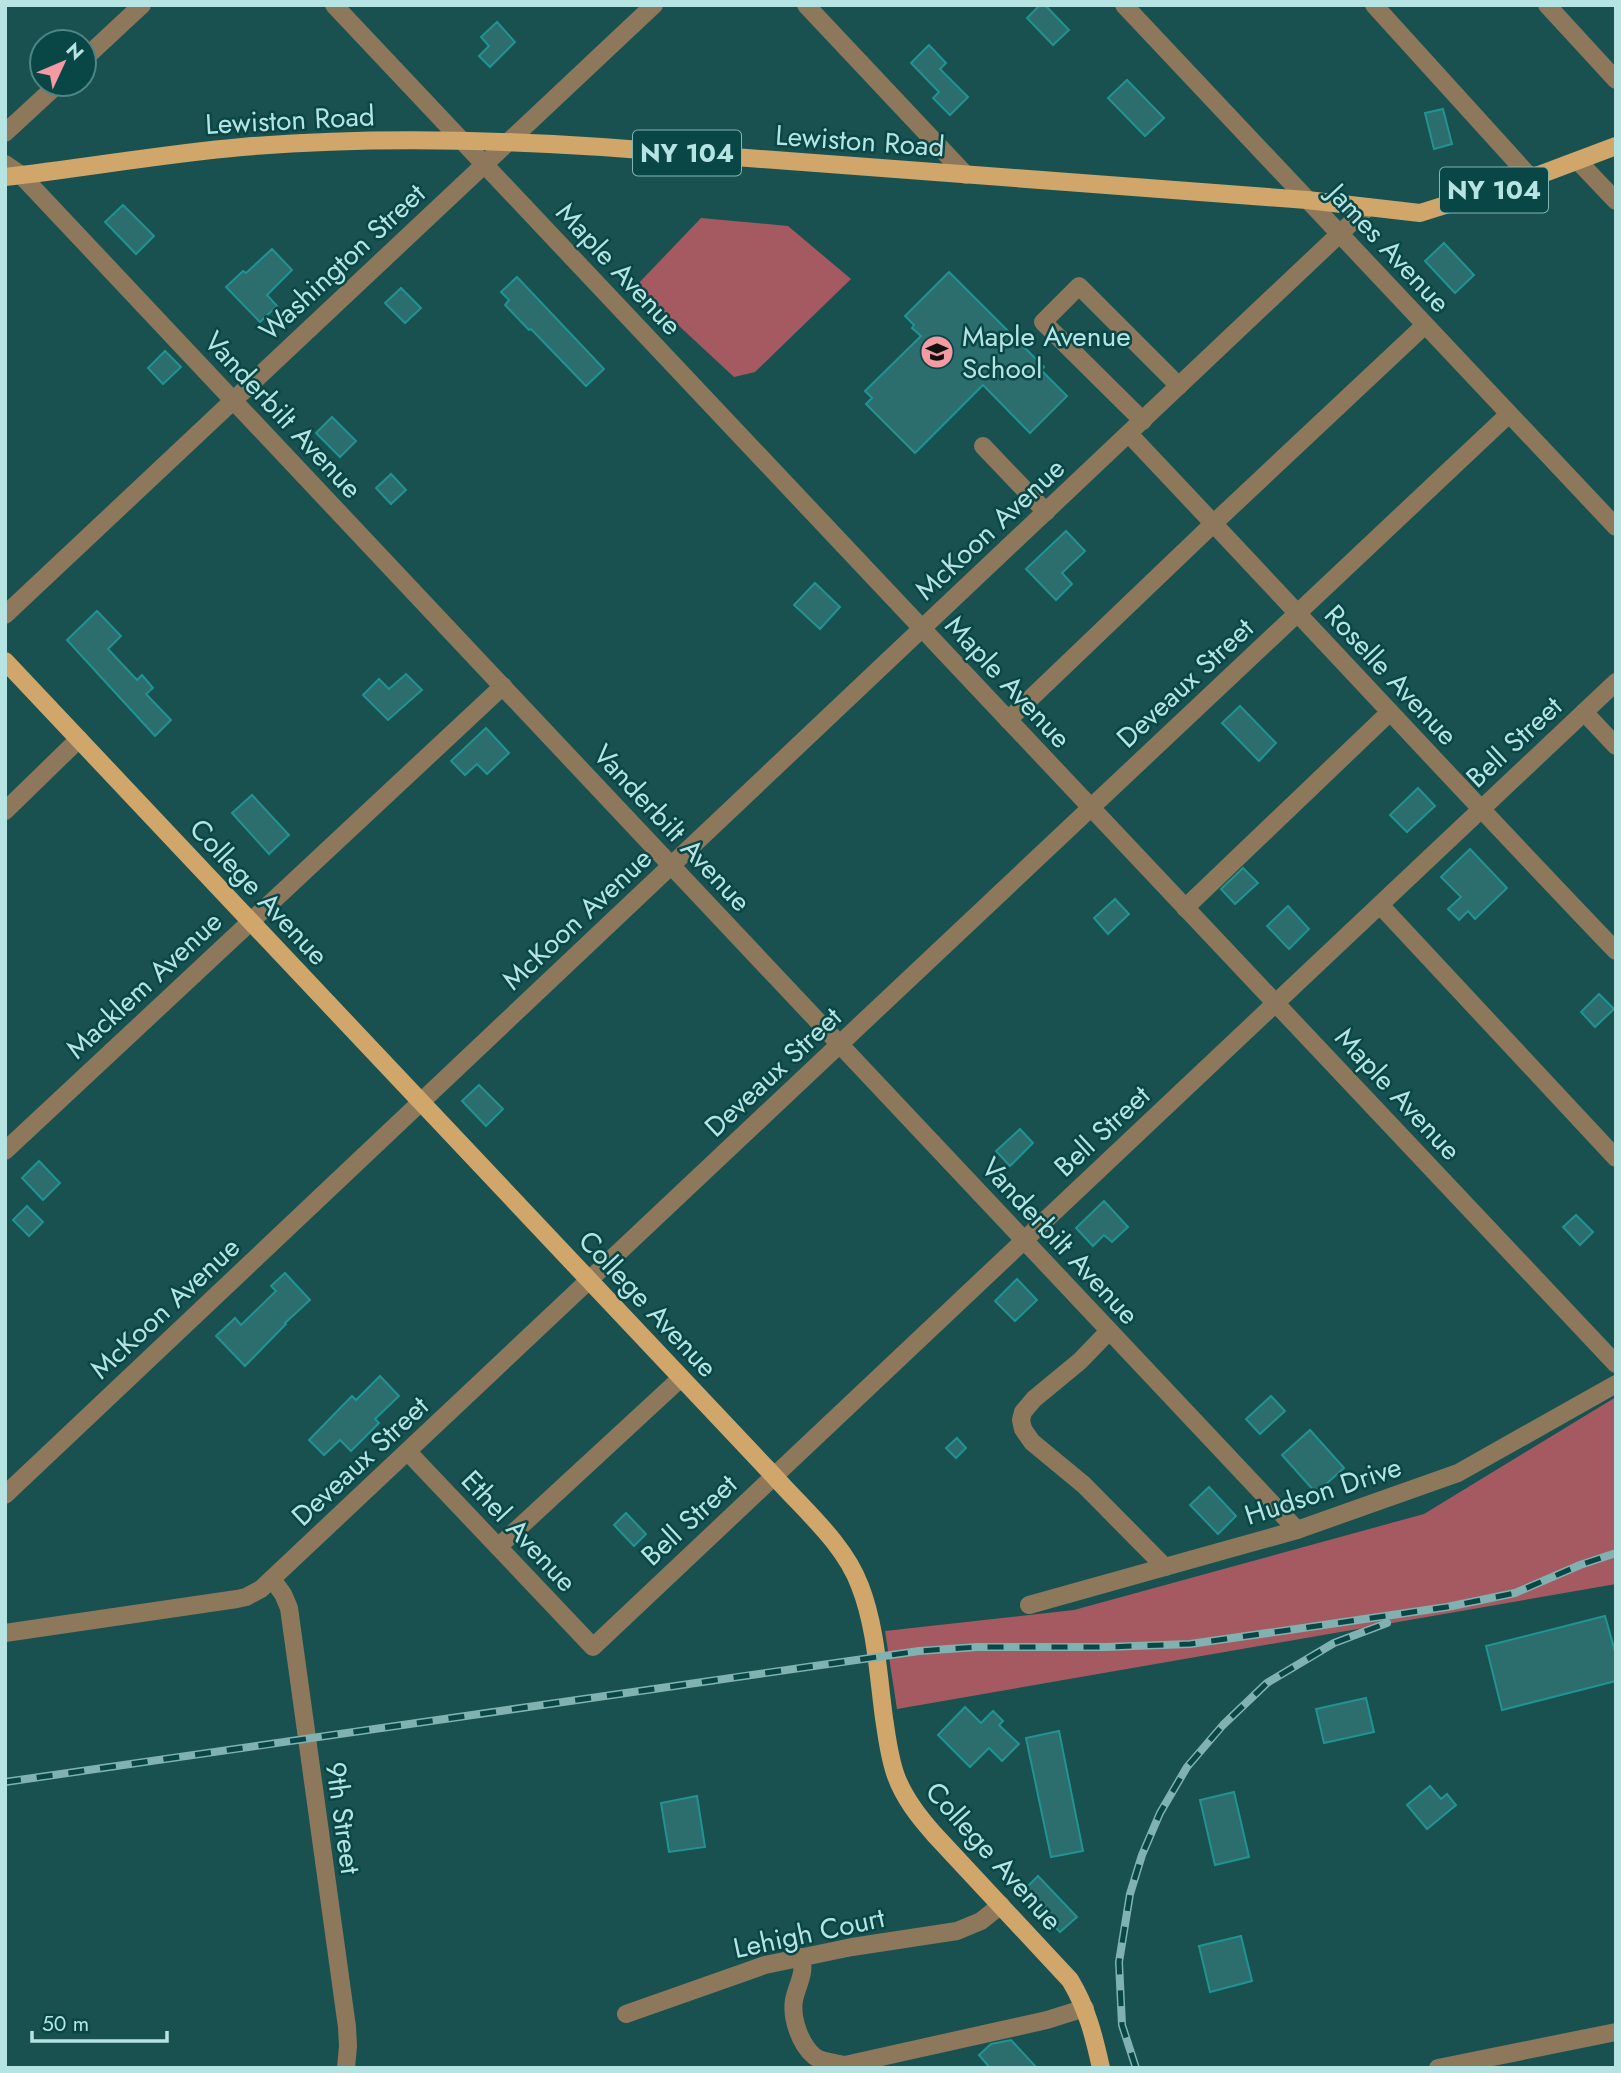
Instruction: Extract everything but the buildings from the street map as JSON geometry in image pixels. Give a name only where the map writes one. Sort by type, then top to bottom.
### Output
[{"type":"main road","name":"Lewiston Road","points":[[13,176],[242,147],[345,141],[510,141],[1307,200],[1420,213],[1531,178],[1616,146]]},
{"type":"main road","name":"College Avenue","points":[[5,661],[774,1476],[844,1555],[859,1583],[872,1629],[889,1753],[905,1795],[917,1815],[1070,1980],[1085,2008],[1101,2068]]},
{"type":"street","points":[[98,47],[142,5]]},
{"type":"street","name":"Maple Avenue","points":[[334,5],[1616,1364]]},
{"type":"street","name":"Washington Street","points":[[5,615],[654,5]]},
{"type":"street","points":[[806,5],[966,175]]},
{"type":"street","name":"James Avenue","points":[[1124,5],[1616,527]]},
{"type":"street","points":[[1374,5],[1531,178]]},
{"type":"street","points":[[1547,5],[1616,80]]},
{"type":"street","points":[[5,133],[43,98]]},
{"type":"street","points":[[1578,161],[1616,201]]},
{"type":"street","name":"Vanderbilt Avenue","points":[[5,164],[13,176],[234,400],[1297,1530]]},
{"type":"street","name":"McKoon Avenue","points":[[5,1495],[1368,208]]},
{"type":"street","points":[[1143,421],[1043,322],[1079,286],[1179,386]]},
{"type":"street","points":[[1009,720],[1426,325]]},
{"type":"street","name":"Deveaux Street","points":[[5,1633],[246,1597],[261,1589],[1509,414]]},
{"type":"street","name":"Roselle Avenue","points":[[1129,434],[1299,613],[1480,810],[1616,951]]},
{"type":"street","points":[[982,446],[1046,512]]},
{"type":"street","name":"Bell Street","points":[[593,1647],[1616,682]]},
{"type":"street","name":"Macklem Avenue","points":[[5,1151],[503,686]]},
{"type":"street","points":[[1185,908],[1390,712]]},
{"type":"street","points":[[1584,712],[1616,746]]},
{"type":"street","points":[[5,811],[79,739]]},
{"type":"street","points":[[1380,905],[1616,1158]]},
{"type":"street","points":[[1109,1331],[1034,1399],[1023,1412],[1023,1429],[1032,1442],[1084,1485],[1165,1567]]},
{"type":"street","points":[[498,1547],[681,1378]]},
{"type":"street","name":"Hudson Drive","points":[[1029,1605],[1297,1530],[1458,1473],[1616,1384]]},
{"type":"street","name":"Ethel Avenue","points":[[408,1452],[593,1647]]},
{"type":"street","name":"9th Street","points":[[272,1579],[284,1594],[289,1608],[347,2027],[346,2068]]},
{"type":"street","name":"Lehigh Court","points":[[626,2014],[753,1969],[852,1947],[957,1931],[981,1921],[1001,1905]]},
{"type":"street","points":[[801,1957],[804,1970],[794,1997],[794,2022],[814,2056],[845,2065],[1047,2020],[1085,2008]]},
{"type":"street","points":[[1438,2068],[1616,2032]]},
{"type":"shaded area","points":[[701,218],[788,226],[851,279],[755,372],[734,377],[636,286]]},
{"type":"shaded area","points":[[1616,1397],[1616,1584],[897,1709],[885,1631],[1074,1610],[1424,1514]]},
{"type":"railway","points":[[5,1782],[919,1651],[977,1647],[1190,1644],[1289,1630],[1447,1607],[1515,1593],[1616,1553]]},
{"type":"railway","points":[[1136,2068],[1122,2025],[1119,1962],[1130,1894],[1142,1855],[1160,1813],[1187,1767],[1223,1725],[1267,1683],[1334,1643],[1387,1623]]},
{"type":"place","name":"Maple Avenue School","points":[[937,352]]}]
